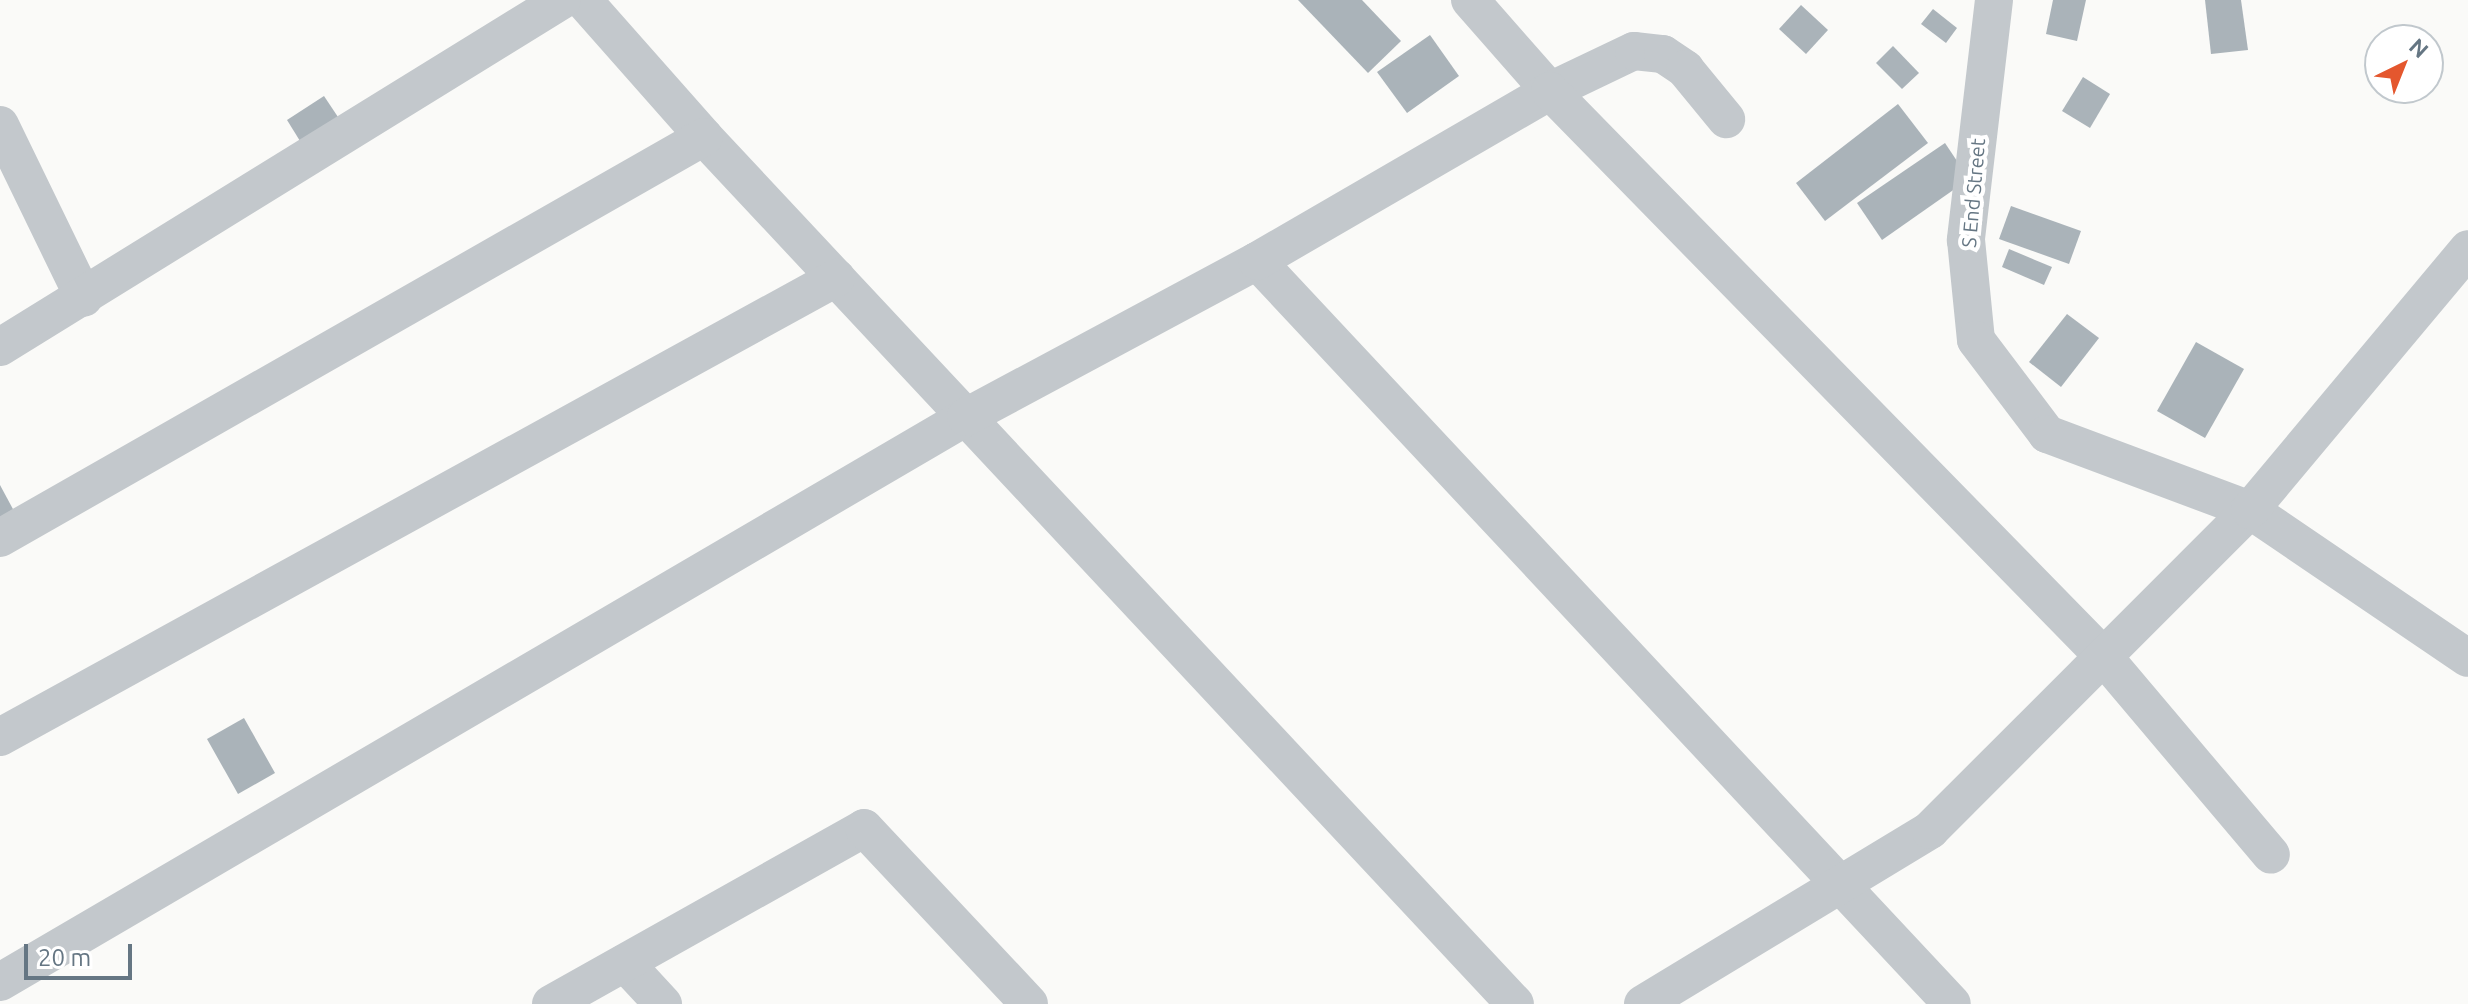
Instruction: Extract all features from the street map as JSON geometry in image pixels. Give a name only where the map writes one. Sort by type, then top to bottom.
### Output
[{"type":"street","points":[[0,347],[84,298],[562,0]]},
{"type":"street","points":[[583,0],[704,137],[1515,1004]]},
{"type":"street","points":[[1470,0],[1550,91],[2103,656],[2271,855]]},
{"type":"street","name":"S End Street","points":[[1994,0],[1966,240],[1976,340],[2047,434],[2250,510],[2468,658]]},
{"type":"street","points":[[0,982],[966,417],[1257,261],[1550,91],[1634,51],[1663,54],[1685,69],[1726,119]]},
{"type":"street","points":[[0,127],[84,298]]},
{"type":"street","points":[[0,538],[704,137]]},
{"type":"street","points":[[1643,1004],[1930,830],[2250,510],[2468,249]]},
{"type":"street","points":[[1257,261],[1952,1004]]},
{"type":"street","points":[[0,737],[836,278]]},
{"type":"street","points":[[551,1004],[864,828],[1029,1004]]},
{"type":"street","points":[[625,963],[663,1004]]},
{"type":"building","points":[[1298,0],[1362,0],[1401,41],[1368,73]]},
{"type":"building","points":[[2053,0],[2086,0],[2077,41],[2046,34]]},
{"type":"building","points":[[2205,0],[2241,0],[2248,50],[2211,54]]},
{"type":"building","points":[[1801,5],[1828,30],[1806,54],[1779,29]]},
{"type":"building","points":[[1933,9],[1957,28],[1946,43],[1921,24]]},
{"type":"building","points":[[1430,35],[1459,76],[1407,113],[1377,72]]},
{"type":"building","points":[[1893,46],[1919,73],[1902,89],[1876,63]]},
{"type":"building","points":[[2083,77],[2110,94],[2090,128],[2062,111]]},
{"type":"building","points":[[324,96],[338,117],[300,141],[287,120]]},
{"type":"building","points":[[1898,104],[1928,143],[1825,221],[1796,183]]},
{"type":"building","points":[[1945,143],[1969,179],[1882,240],[1857,203]]},
{"type":"building","points":[[2011,206],[2081,231],[2069,264],[1999,239]]},
{"type":"building","points":[[2009,249],[2052,267],[2044,285],[2002,267]]},
{"type":"building","points":[[2067,314],[2099,338],[2061,387],[2029,362]]},
{"type":"building","points":[[2196,342],[2244,369],[2205,438],[2157,411]]},
{"type":"building","points":[[0,485],[14,511],[0,519]]},
{"type":"building","points":[[244,718],[275,773],[238,794],[207,739]]}]
